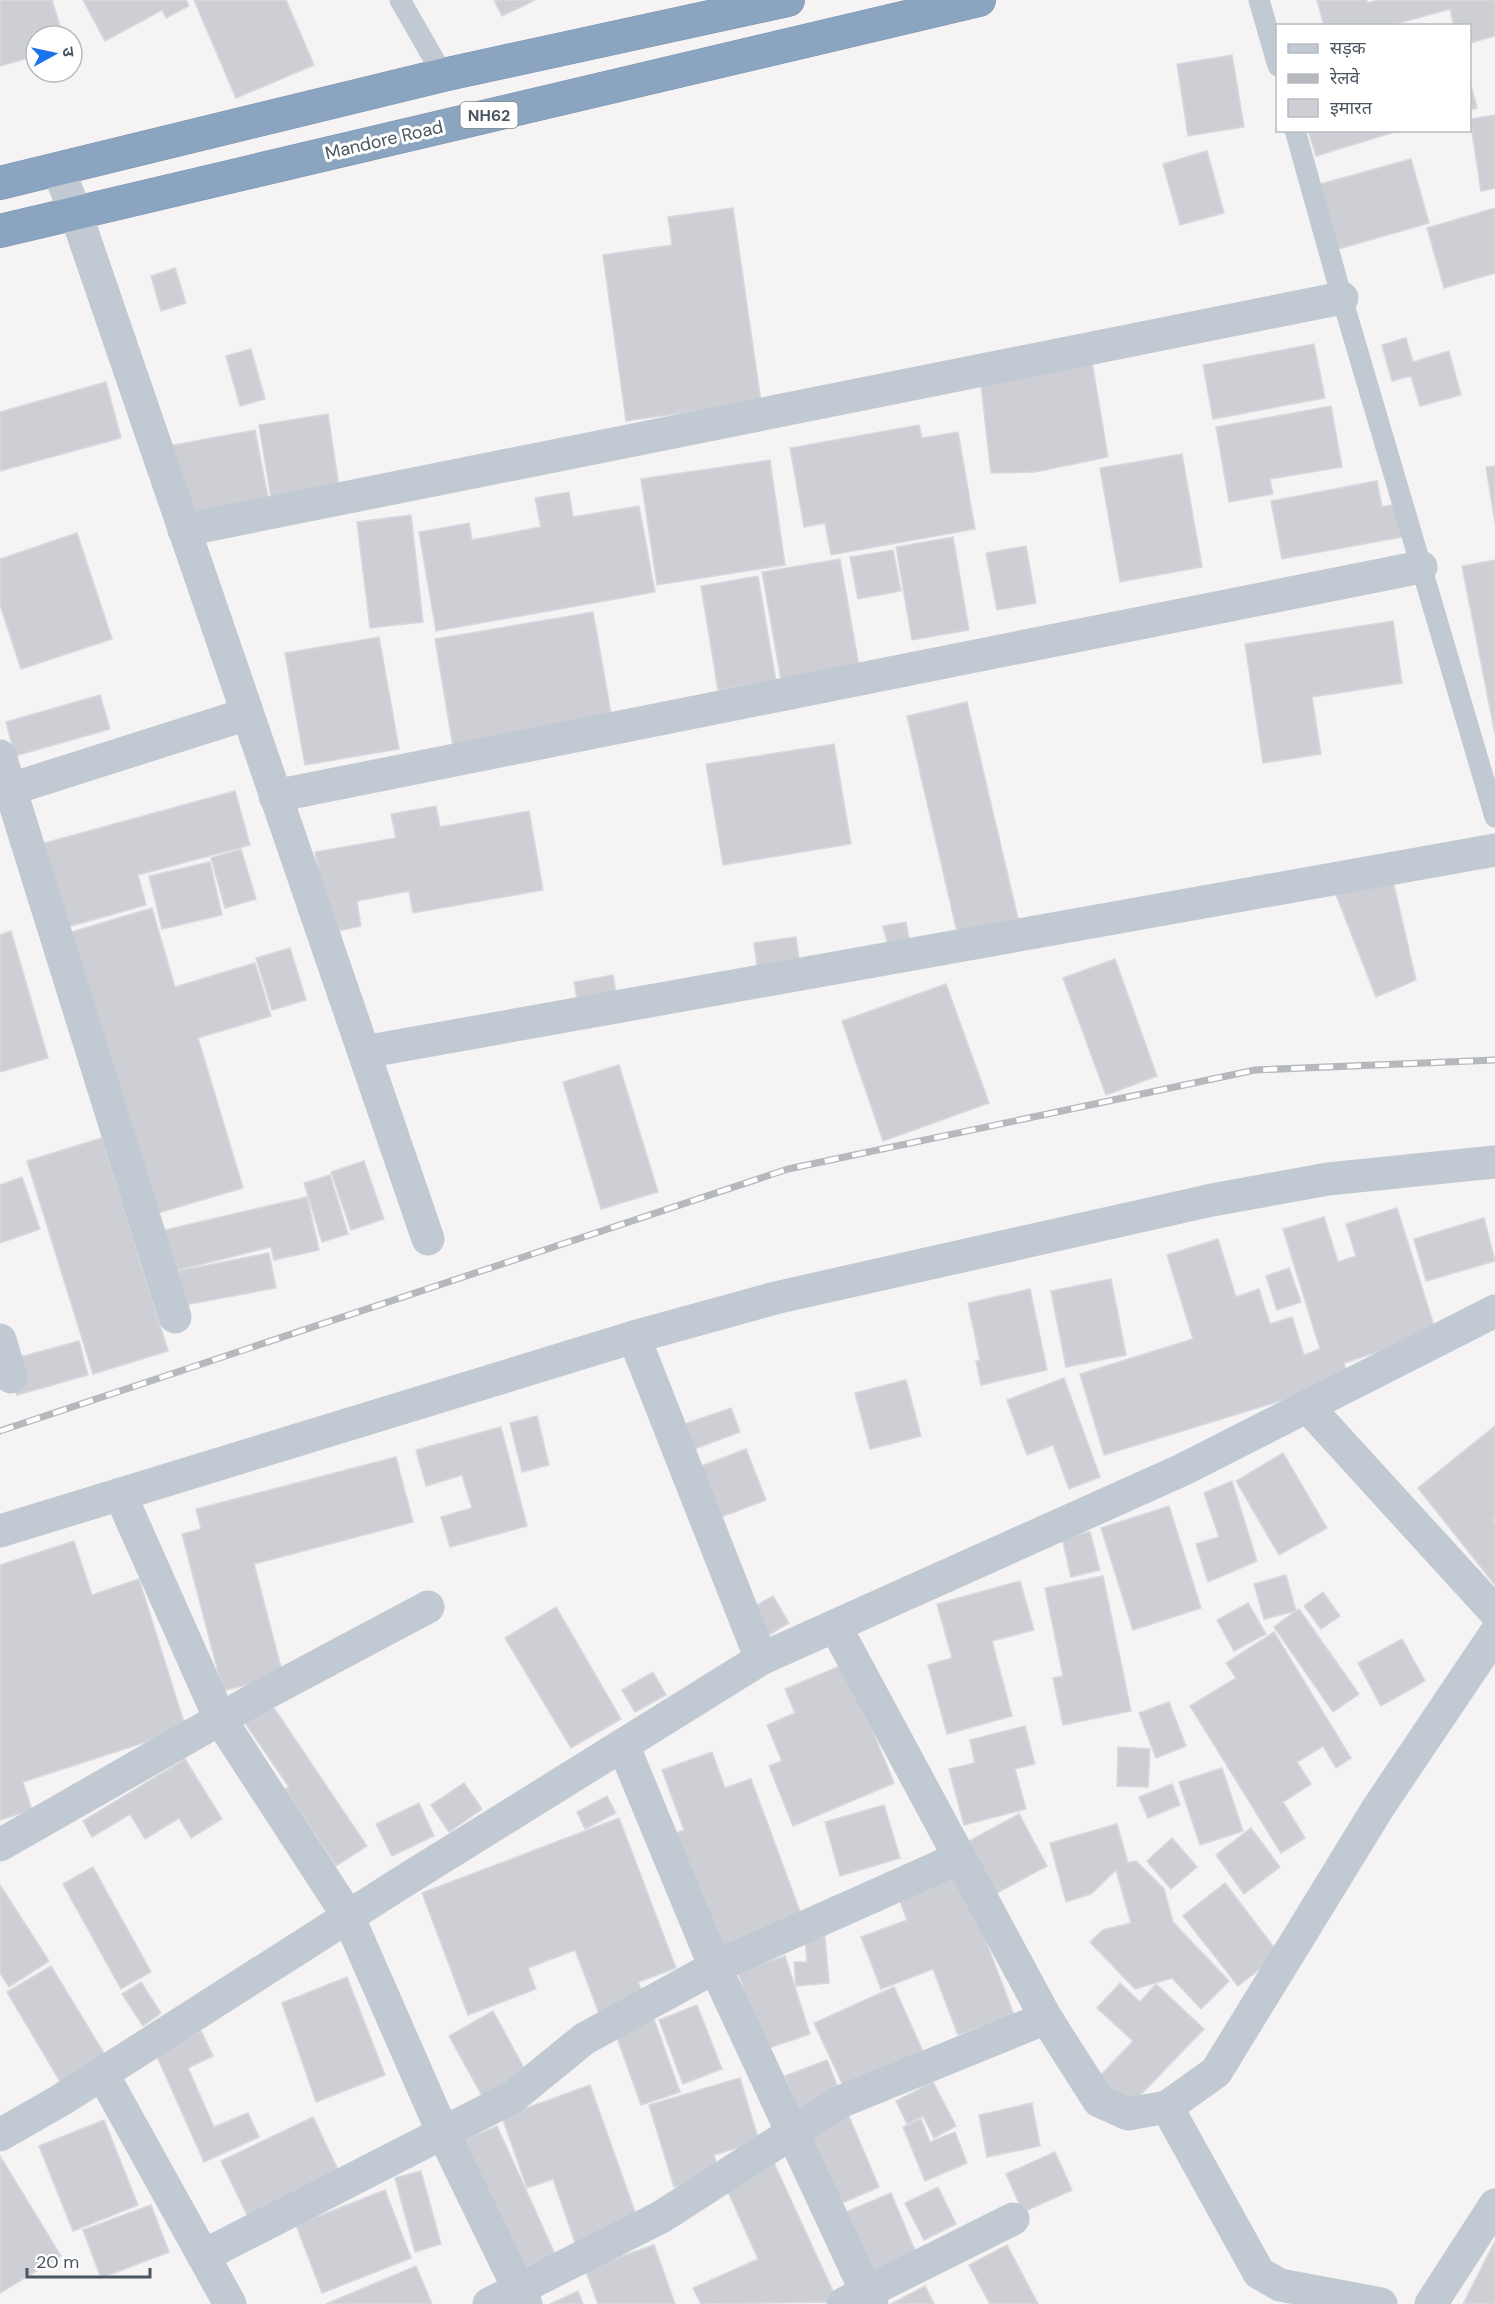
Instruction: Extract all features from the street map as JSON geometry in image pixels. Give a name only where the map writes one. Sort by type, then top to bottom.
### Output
[{"type":"highway","points":[[0,183],[443,75],[787,0]]},
{"type":"highway","name":"Mandore Road","points":[[0,231],[979,0]]},
{"type":"street","points":[[58,169],[76,214],[428,1239]]},
{"type":"street","points":[[184,530],[1342,298]]},
{"type":"street","points":[[275,796],[1421,567]]},
{"type":"street","points":[[11,789],[247,714]]},
{"type":"street","points":[[0,756],[175,1317]]},
{"type":"street","points":[[364,1052],[1495,850]]},
{"type":"street","points":[[0,1531],[634,1337],[776,1298],[1212,1200],[1328,1179],[1495,1162]]},
{"type":"street","points":[[0,2135],[761,1659],[1182,1470],[1495,1311]]},
{"type":"street","points":[[634,1337],[761,1659]]},
{"type":"street","points":[[0,1340],[11,1377]]},
{"type":"street","points":[[1307,1406],[1495,1612]]},
{"type":"street","points":[[120,1494],[220,1719],[348,1916],[443,2133],[522,2296]]},
{"type":"street","points":[[0,1845],[220,1719],[428,1607]]},
{"type":"street","points":[[835,1626],[1046,2018],[1099,2101],[1128,2114],[1167,2107],[1216,2072],[1378,1808],[1495,1634]]},
{"type":"street","points":[[623,1745],[715,1967],[792,2133],[860,2300],[1013,2219]]},
{"type":"street","points":[[203,2256],[513,2097],[584,2039],[715,1967],[959,1858]]},
{"type":"street","points":[[489,2304],[522,2296],[661,2217],[840,2102],[1046,2018]]},
{"type":"street","points":[[102,2073],[230,2304]]},
{"type":"street","points":[[1167,2107],[1259,2273],[1280,2285],[1381,2304]]},
{"type":"street","points":[[1431,2304],[1495,2205]]},
{"type":"lane","points":[[400,0],[443,75]]},
{"type":"lane","points":[[1259,0],[1276,59]]},
{"type":"lane","points":[[1296,132],[1342,298],[1495,817]]},
{"type":"building","points":[[0,0],[52,0],[59,24],[24,24],[24,59],[0,66]]},
{"type":"building","points":[[83,0],[186,0],[189,6],[166,18],[162,10],[105,41]]},
{"type":"building","points":[[194,0],[286,0],[314,65],[236,98]]},
{"type":"building","points":[[494,0],[535,0],[502,16]]},
{"type":"building","points":[[1317,0],[1367,0],[1367,3],[1379,0],[1495,0],[1495,36],[1471,43],[1471,24],[1454,24],[1450,9],[1395,24],[1323,24]]},
{"type":"building","points":[[1232,55],[1244,127],[1188,136],[1177,64]]},
{"type":"building","points":[[1471,85],[1477,108],[1471,110]]},
{"type":"building","points":[[1495,115],[1495,188],[1481,191],[1471,119]]},
{"type":"building","points":[[1309,132],[1394,132],[1316,156]]},
{"type":"building","points":[[1207,151],[1224,213],[1180,225],[1163,164]]},
{"type":"building","points":[[1411,159],[1429,223],[1335,250],[1317,185]]},
{"type":"building","points":[[733,208],[761,402],[626,421],[603,255],[672,245],[668,217]]},
{"type":"building","points":[[1495,208],[1495,273],[1444,288],[1427,228]]},
{"type":"building","points":[[175,268],[186,303],[161,311],[151,276]]},
{"type":"building","points":[[1406,338],[1413,362],[1449,351],[1461,395],[1420,406],[1411,376],[1392,381],[1382,345]]},
{"type":"building","points":[[1314,344],[1325,398],[1213,419],[1203,365]]},
{"type":"building","points":[[251,349],[265,399],[240,406],[226,356]]},
{"type":"building","points":[[1092,362],[1108,457],[1035,472],[991,473],[980,377]]},
{"type":"building","points":[[106,382],[121,438],[0,471],[0,412]]},
{"type":"building","points":[[1331,406],[1342,467],[1270,479],[1273,494],[1229,502],[1216,427]]},
{"type":"building","points":[[328,414],[339,487],[271,498],[259,425]]},
{"type":"building","points":[[919,425],[922,438],[958,432],[975,529],[831,555],[825,523],[804,527],[790,448]]},
{"type":"building","points":[[255,430],[269,503],[181,519],[168,446]]},
{"type":"building","points":[[1182,454],[1202,567],[1120,582],[1100,468]]},
{"type":"building","points":[[770,460],[785,565],[657,585],[641,479]]},
{"type":"building","points":[[1495,466],[1495,523],[1486,467]]},
{"type":"building","points":[[1377,481],[1382,507],[1397,504],[1403,537],[1282,559],[1271,501]]},
{"type":"building","points":[[569,492],[573,517],[639,506],[655,592],[436,631],[419,532],[469,523],[472,540],[541,527],[535,498]]},
{"type":"building","points":[[411,515],[423,622],[370,628],[357,522]]},
{"type":"building","points":[[77,533],[112,639],[21,669],[0,605],[0,559]]},
{"type":"building","points":[[953,537],[969,630],[912,640],[896,547]]},
{"type":"building","points":[[1026,546],[1036,603],[997,610],[986,553]]},
{"type":"building","points":[[893,550],[901,591],[858,599],[850,557]]},
{"type":"building","points":[[840,559],[859,666],[781,680],[762,572]]},
{"type":"building","points":[[1495,560],[1495,734],[1462,566]]},
{"type":"building","points":[[758,576],[776,681],[718,690],[701,586]]},
{"type":"building","points":[[593,612],[612,719],[453,747],[435,639]]},
{"type":"building","points":[[1393,621],[1402,683],[1312,697],[1321,754],[1263,763],[1245,644]]},
{"type":"building","points":[[379,637],[399,749],[305,765],[285,653]]},
{"type":"building","points":[[100,695],[110,729],[15,756],[6,722]]},
{"type":"building","points":[[967,702],[1021,931],[960,945],[907,716]]},
{"type":"building","points":[[834,744],[851,844],[723,865],[706,764]]},
{"type":"building","points":[[235,791],[250,845],[138,875],[146,905],[64,928],[41,844]]},
{"type":"building","points":[[436,806],[440,827],[529,811],[543,890],[413,913],[409,891],[357,901],[361,926],[329,933],[315,852],[396,838],[391,814]]},
{"type":"building","points":[[241,849],[256,899],[225,908],[211,858]]},
{"type":"building","points":[[210,862],[222,915],[162,929],[149,876]]},
{"type":"building","points":[[1392,877],[1416,980],[1376,997],[1335,892]]},
{"type":"building","points":[[152,908],[175,987],[255,963],[271,1016],[198,1038],[243,1188],[151,1215],[68,933]]},
{"type":"building","points":[[906,922],[910,945],[889,949],[883,926]]},
{"type":"building","points":[[11,931],[48,1058],[0,1072],[0,935]]},
{"type":"building","points":[[796,937],[800,968],[758,973],[754,943]]},
{"type":"building","points":[[290,948],[306,1000],[272,1010],[256,958]]},
{"type":"building","points":[[1115,959],[1157,1076],[1106,1095],[1063,978]]},
{"type":"building","points":[[613,975],[618,1003],[579,1010],[574,982]]},
{"type":"building","points":[[946,984],[989,1103],[883,1141],[842,1021]]},
{"type":"building","points":[[619,1065],[658,1192],[601,1209],[563,1082]]},
{"type":"building","points":[[102,1138],[168,1351],[93,1374],[27,1161]]},
{"type":"building","points":[[364,1161],[384,1219],[351,1230],[331,1172]]},
{"type":"building","points":[[330,1175],[348,1234],[322,1242],[304,1183]]},
{"type":"building","points":[[22,1177],[40,1229],[0,1243],[0,1185]]},
{"type":"building","points":[[307,1197],[319,1250],[274,1260],[271,1247],[174,1271],[165,1230]]},
{"type":"building","points":[[1397,1208],[1435,1329],[1406,1343],[1344,1363],[1349,1380],[1104,1455],[1080,1374],[1193,1339],[1167,1255],[1218,1239],[1236,1297],[1259,1289],[1270,1324],[1292,1317],[1304,1355],[1320,1349],[1283,1229],[1324,1217],[1338,1262],[1356,1256],[1346,1224]]},
{"type":"building","points":[[1484,1218],[1495,1261],[1426,1281],[1414,1239]]},
{"type":"building","points":[[269,1253],[276,1288],[185,1305],[178,1271]]},
{"type":"building","points":[[1289,1268],[1301,1302],[1277,1310],[1266,1276]]},
{"type":"building","points":[[1111,1279],[1126,1355],[1066,1367],[1051,1291]]},
{"type":"building","points":[[1030,1289],[1047,1370],[981,1385],[976,1361],[980,1360],[968,1303]]},
{"type":"building","points":[[79,1341],[88,1375],[17,1395],[9,1360]]},
{"type":"building","points":[[1064,1378],[1100,1477],[1069,1489],[1053,1445],[1027,1455],[1007,1400]]},
{"type":"building","points":[[906,1380],[921,1436],[870,1449],[855,1393]]},
{"type":"building","points":[[731,1408],[740,1432],[694,1449],[685,1424]]},
{"type":"building","points":[[537,1416],[549,1465],[522,1472],[510,1423]]},
{"type":"building","points":[[1495,1426],[1495,1518],[1493,1520],[1495,1523],[1495,1585],[1418,1488]]},
{"type":"building","points":[[501,1427],[527,1526],[450,1547],[441,1517],[472,1508],[462,1475],[426,1486],[416,1450]]},
{"type":"building","points":[[746,1449],[766,1500],[711,1521],[691,1470]]},
{"type":"building","points":[[1283,1453],[1327,1528],[1279,1555],[1236,1481]]},
{"type":"building","points":[[396,1457],[413,1522],[254,1564],[283,1675],[223,1691],[182,1534],[201,1529],[196,1509]]},
{"type":"building","points":[[1232,1481],[1257,1561],[1208,1582],[1196,1544],[1219,1537],[1204,1493]]},
{"type":"building","points":[[1169,1506],[1201,1608],[1133,1630],[1101,1528]]},
{"type":"building","points":[[1090,1532],[1100,1570],[1071,1577],[1062,1538]]},
{"type":"building","points":[[74,1541],[92,1595],[139,1579],[186,1729],[23,1782],[32,1810],[0,1820],[0,1565]]},
{"type":"building","points":[[1286,1575],[1296,1611],[1264,1619],[1254,1584]]},
{"type":"building","points":[[1103,1576],[1131,1711],[1063,1725],[1053,1678],[1063,1676],[1045,1588]]},
{"type":"building","points":[[1020,1581],[1034,1630],[992,1641],[1012,1716],[947,1734],[928,1665],[952,1658],[937,1604]]},
{"type":"building","points":[[1323,1592],[1340,1616],[1321,1629],[1304,1606]]},
{"type":"building","points":[[773,1596],[789,1623],[764,1638],[748,1610]]},
{"type":"building","points":[[1248,1603],[1266,1634],[1234,1651],[1217,1620]]},
{"type":"building","points":[[556,1607],[621,1719],[571,1748],[505,1638]]},
{"type":"building","points":[[1299,1609],[1359,1694],[1333,1712],[1274,1627]]},
{"type":"building","points":[[1274,1632],[1351,1758],[1336,1768],[1323,1746],[1297,1762],[1311,1784],[1283,1802],[1305,1838],[1281,1853],[1190,1706],[1236,1678],[1226,1663]]},
{"type":"building","points":[[1402,1639],[1425,1681],[1381,1706],[1358,1663]]},
{"type":"building","points":[[845,1664],[894,1783],[793,1826],[769,1766],[782,1761],[767,1725],[795,1713],[785,1689]]},
{"type":"building","points":[[653,1672],[666,1695],[635,1712],[622,1690]]},
{"type":"building","points":[[1169,1702],[1186,1746],[1156,1758],[1139,1713]]},
{"type":"building","points":[[272,1705],[367,1846],[336,1866],[285,1789],[289,1787],[245,1723]]},
{"type":"building","points":[[1025,1726],[1035,1764],[1015,1769],[1026,1809],[964,1825],[949,1769],[975,1763],[970,1740]]},
{"type":"building","points":[[1118,1747],[1150,1749],[1148,1787],[1117,1786]]},
{"type":"building","points":[[712,1752],[725,1788],[751,1779],[805,1925],[719,1957],[674,1834],[684,1830],[662,1770]]},
{"type":"building","points":[[185,1759],[222,1819],[191,1838],[179,1818],[145,1839],[130,1814],[92,1837],[83,1821]]},
{"type":"building","points":[[1222,1768],[1243,1831],[1200,1845],[1179,1782]]},
{"type":"building","points":[[464,1783],[482,1809],[449,1832],[431,1805]]},
{"type":"building","points":[[1172,1784],[1180,1805],[1148,1818],[1139,1797]]},
{"type":"building","points":[[607,1796],[616,1813],[585,1829],[577,1812]]},
{"type":"building","points":[[419,1803],[434,1836],[392,1856],[376,1824]]},
{"type":"building","points":[[884,1805],[900,1858],[840,1876],[825,1822]]},
{"type":"building","points":[[1019,1814],[1047,1866],[984,1900],[956,1848]]},
{"type":"building","points":[[619,1818],[676,1968],[638,1982],[647,2004],[602,2021],[575,1950],[528,1968],[536,1989],[468,2015],[422,1893]]},
{"type":"building","points":[[1117,1824],[1128,1863],[1136,1861],[1164,1889],[1173,1922],[1229,1981],[1201,2009],[1172,1978],[1135,1989],[1090,1942],[1103,1930],[1131,1923],[1116,1870],[1091,1894],[1066,1902],[1050,1843]]},
{"type":"building","points":[[1251,1828],[1280,1867],[1244,1894],[1216,1855]]},
{"type":"building","points":[[1172,1838],[1197,1867],[1171,1889],[1147,1861]]},
{"type":"building","points":[[93,1867],[151,1972],[121,1989],[63,1884]]},
{"type":"building","points":[[960,1872],[1014,2015],[958,2035],[933,1969],[881,1989],[861,1937],[907,1920],[898,1896]]},
{"type":"building","points":[[1225,1883],[1279,1954],[1238,1986],[1183,1916]]},
{"type":"building","points":[[0,1885],[49,1961],[9,1987],[0,1973]]},
{"type":"building","points":[[825,1937],[829,1983],[796,1986],[794,1962],[807,1962],[805,1938]]},
{"type":"building","points":[[785,1956],[810,2034],[763,2050],[738,1972]]},
{"type":"building","points":[[51,1966],[107,2058],[62,2085],[7,1992]]},
{"type":"building","points":[[347,1977],[385,2075],[316,2102],[282,2003]]},
{"type":"building","points":[[141,1982],[161,2013],[143,2026],[122,1994]]},
{"type":"building","points":[[1120,1983],[1140,2002],[1156,1984],[1204,2029],[1128,2108],[1097,2079],[1133,2041],[1097,2008]]},
{"type":"building","points":[[894,1987],[926,2058],[847,2094],[814,2023]]},
{"type":"building","points":[[697,2005],[722,2069],[683,2084],[659,2020]]},
{"type":"building","points":[[493,2011],[530,2079],[486,2103],[449,2036]]},
{"type":"building","points":[[654,2019],[680,2092],[641,2105],[615,2032]]},
{"type":"building","points":[[201,2031],[213,2056],[188,2068],[214,2127],[248,2113],[259,2137],[204,2162],[155,2052]]},
{"type":"building","points":[[827,2060],[842,2098],[800,2115],[785,2076]]},
{"type":"building","points":[[740,2078],[759,2141],[714,2155],[719,2173],[674,2187],[649,2105]]},
{"type":"building","points":[[933,2082],[956,2126],[934,2138],[923,2116],[907,2124],[896,2101]]},
{"type":"building","points":[[590,2085],[640,2226],[577,2248],[553,2179],[527,2188],[502,2117]]},
{"type":"building","points":[[1032,2103],[1040,2146],[987,2157],[979,2115]]},
{"type":"building","points":[[848,2114],[879,2187],[833,2207],[802,2133]]},
{"type":"building","points":[[313,2117],[339,2172],[249,2219],[221,2161]]},
{"type":"building","points":[[921,2119],[930,2142],[955,2132],[967,2163],[925,2181],[903,2127]]},
{"type":"building","points":[[104,2120],[138,2205],[73,2231],[39,2146]]},
{"type":"building","points":[[497,2126],[555,2254],[517,2270],[458,2143]]},
{"type":"building","points":[[1055,2152],[1072,2190],[1023,2212],[1006,2174]]},
{"type":"building","points":[[0,2156],[61,2256],[0,2293]]},
{"type":"building","points":[[774,2163],[838,2302],[701,2304],[693,2288],[758,2259],[725,2185]]},
{"type":"building","points":[[421,2171],[441,2244],[415,2252],[395,2178]]},
{"type":"building","points":[[938,2187],[956,2224],[924,2240],[905,2203]]},
{"type":"building","points":[[385,2190],[411,2258],[322,2293],[296,2225]]},
{"type":"building","points":[[891,2193],[919,2260],[868,2282],[841,2214]]},
{"type":"building","points":[[151,2205],[169,2252],[101,2278],[83,2230]]},
{"type":"building","points":[[1495,2241],[1495,2304],[1463,2304]]},
{"type":"building","points":[[654,2245],[675,2304],[598,2304],[585,2269]]},
{"type":"building","points":[[1007,2245],[1038,2304],[990,2304],[969,2265]]},
{"type":"building","points":[[416,2266],[432,2304],[326,2304]]},
{"type":"building","points":[[925,2286],[934,2304],[891,2304]]},
{"type":"building","points":[[578,2291],[583,2304],[550,2304]]},
{"type":"railway","points":[[0,1431],[788,1169],[1255,1070],[1495,1060]]}]
